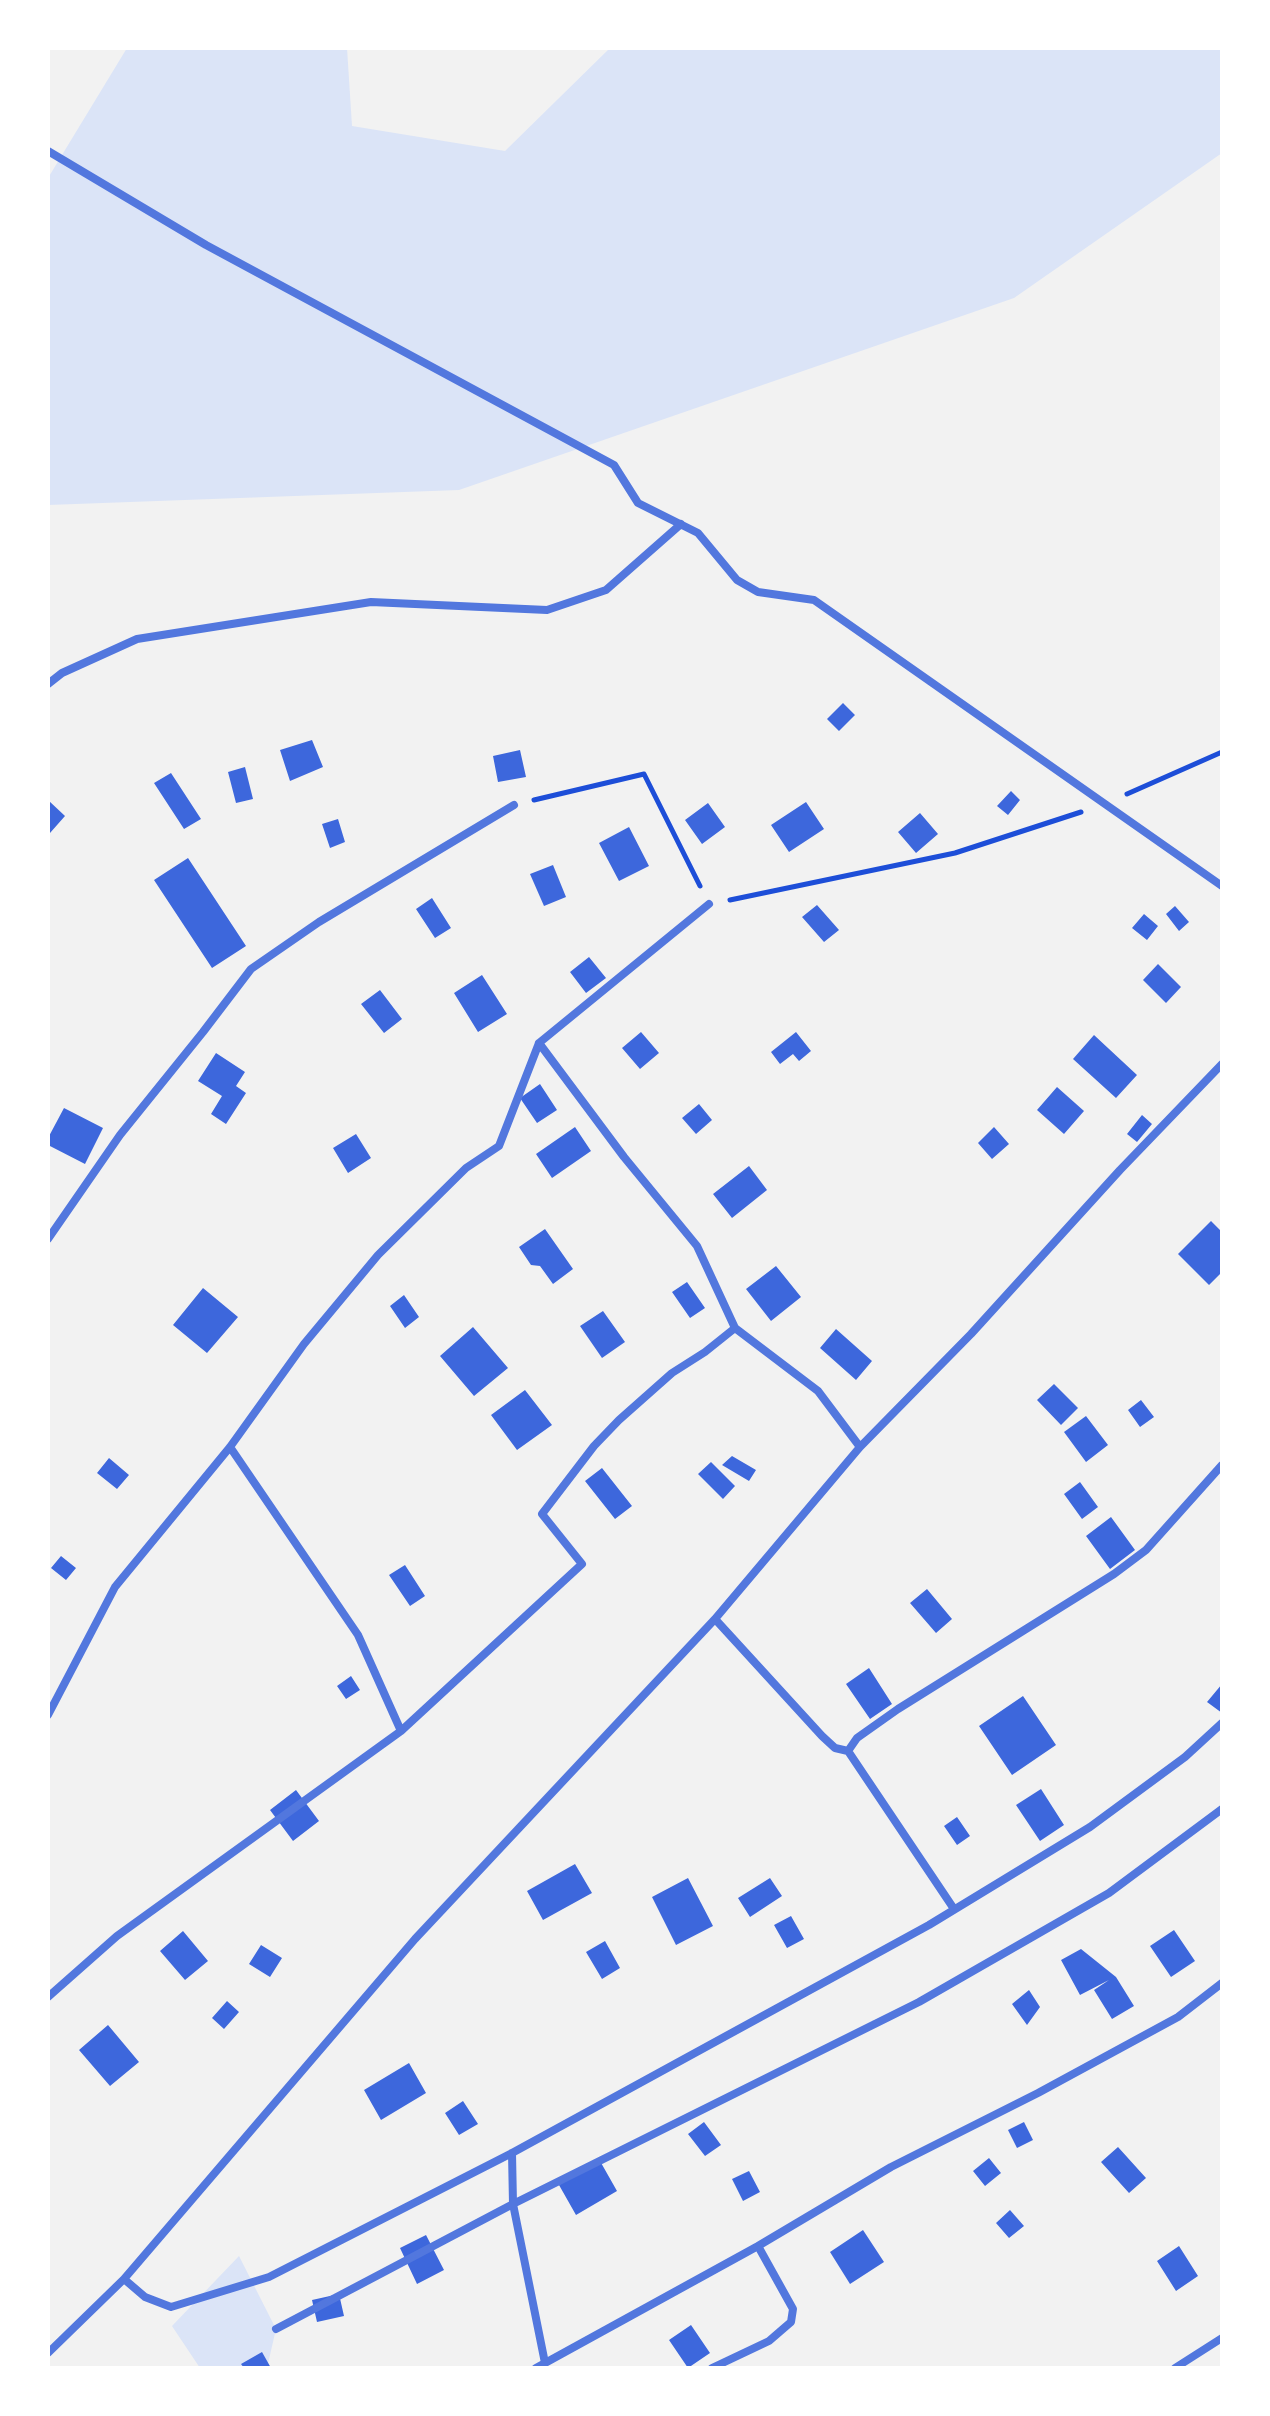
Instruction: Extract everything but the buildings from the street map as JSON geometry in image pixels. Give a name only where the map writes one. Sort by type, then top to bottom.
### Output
[{"type":"street","points":[[48,151],[206,245],[614,465],[638,503],[698,533],[737,580],[758,592],[814,600],[1222,886]]},
{"type":"street","points":[[48,684],[62,673],[137,639],[355,604],[371,602],[547,610],[606,590],[681,524]]},
{"type":"street","points":[[48,1239],[120,1135],[251,969],[319,922],[514,805]]},
{"type":"street","points":[[48,1715],[115,1587],[230,1447],[304,1344],[378,1255],[466,1168],[499,1146],[539,1043],[709,904]]},
{"type":"street","points":[[539,1043],[624,1157],[697,1246],[735,1328],[818,1391],[860,1447]]},
{"type":"street","points":[[48,2353],[124,2279],[415,1939],[715,1619],[860,1447],[971,1334],[1120,1170],[1222,1064]]},
{"type":"street","points":[[48,1997],[117,1936],[401,1731],[582,1564],[542,1514],[594,1446],[672,1373],[735,1328]]},
{"type":"street","points":[[230,1447],[358,1635],[401,1731]]},
{"type":"street","points":[[848,1751],[857,1738],[898,1709],[1114,1574],[1146,1550],[1222,1465]]},
{"type":"street","points":[[715,1619],[822,1736],[835,1748],[848,1751],[954,1909]]},
{"type":"street","points":[[124,2279],[145,2297],[171,2307],[269,2277],[512,2153],[954,1909],[1090,1827],[1185,1757],[1222,1723]]},
{"type":"street","points":[[276,2329],[513,2204],[919,2002],[1109,1893],[1222,1809]]},
{"type":"street","points":[[536,2368],[758,2246],[891,2167],[1038,2093],[1178,2017],[1222,1983]]},
{"type":"street","points":[[512,2153],[513,2204],[545,2363]]},
{"type":"street","points":[[712,2368],[769,2341],[791,2322],[793,2309],[758,2246]]},
{"type":"street","points":[[1175,2368],[1222,2338]]},
{"type":"path","points":[[514,805],[644,774],[709,904],[955,853],[1106,803],[1222,752]]},
{"type":"shaded area","points":[[127,48],[347,48],[352,126],[505,151],[610,48],[1222,48],[1222,153],[1014,298],[459,490],[48,505],[48,178]]},
{"type":"shaded area","points":[[239,2256],[276,2329],[267,2368],[200,2368],[172,2326]]}]
